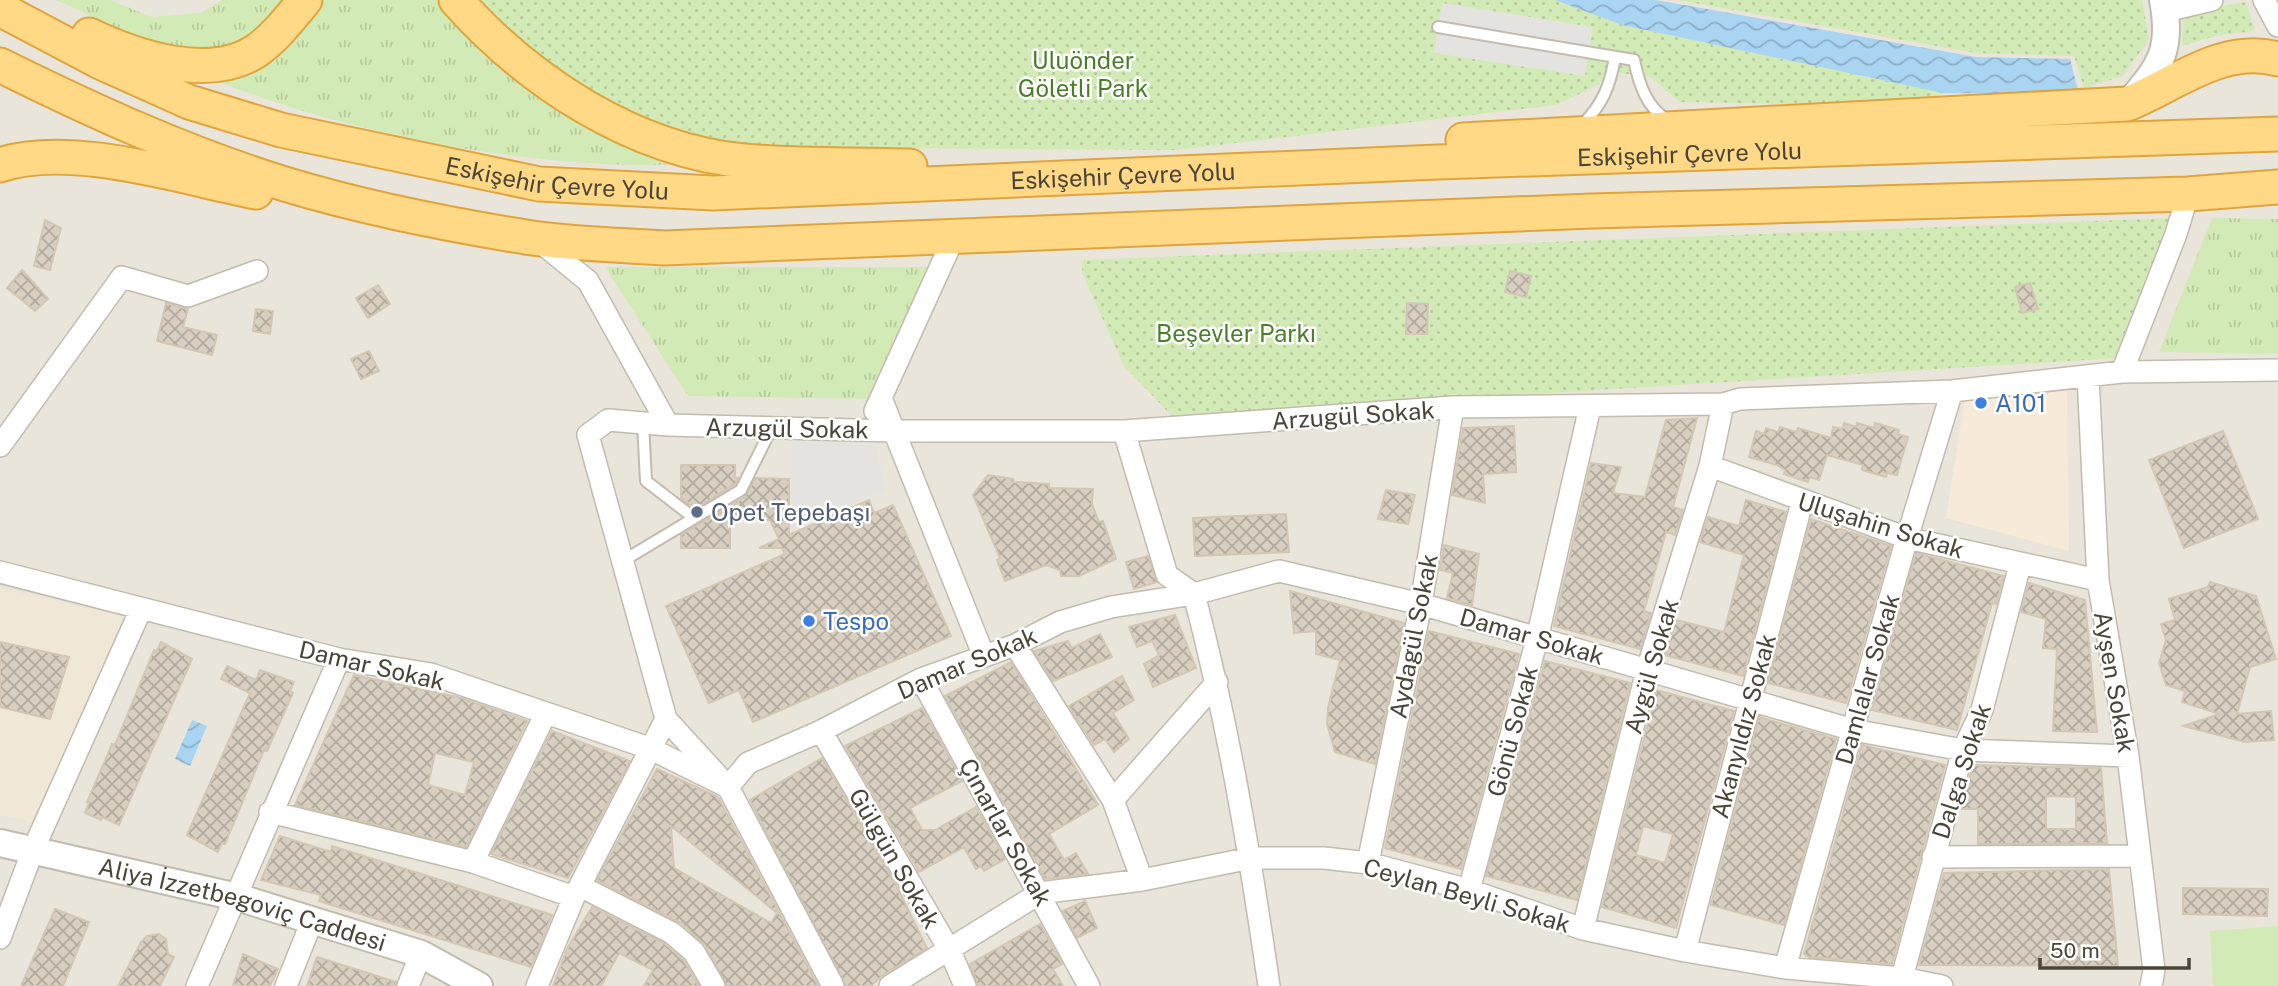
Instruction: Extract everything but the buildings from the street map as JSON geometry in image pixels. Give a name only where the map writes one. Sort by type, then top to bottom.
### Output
[{"type":"highway","points":[[18,0],[98,40],[156,59],[214,67],[254,52],[281,29],[305,0]]},
{"type":"highway","points":[[456,0],[547,83],[630,131],[686,150],[743,160],[949,167],[1041,181]]},
{"type":"highway","name":"Eskişehir Çevre Yolu","points":[[0,9],[100,62],[190,102],[281,130],[539,184],[713,193],[1438,162],[2278,134]]},
{"type":"highway","points":[[1193,174],[1264,153],[1573,133],[2127,104],[2179,77],[2224,58],[2266,55],[2278,59]]},
{"type":"highway","name":"Eskişehir Çevre Yolu","points":[[0,65],[76,103],[201,155],[288,184],[379,209],[534,238],[664,248],[955,235],[2188,194],[2278,187]]},
{"type":"highway","points":[[0,165],[65,157],[130,166],[283,197],[379,209]]},
{"type":"street","points":[[2127,104],[2152,76],[2163,57],[2168,36],[2164,6],[2212,0]]},
{"type":"street","points":[[2264,0],[2278,26]]},
{"type":"street","points":[[2122,372],[2176,234],[2188,194]]},
{"type":"street","points":[[867,429],[955,235]]},
{"type":"street","points":[[534,238],[588,281],[668,425]]},
{"type":"street","points":[[0,446],[122,277],[188,296],[257,271]]},
{"type":"street","name":"Arzugül Sokak","points":[[621,563],[588,435],[608,420],[668,425],[893,431],[1124,431],[1453,407],[1723,404],[1740,399],[1952,391],[2122,372],[2278,370]]},
{"type":"street","name":"Ayşen Sokak","points":[[2088,376],[2098,580],[2128,756],[2154,970],[2151,986]]},
{"type":"street","name":"Damlalar Sokak","points":[[1785,968],[1907,538],[1952,391]]},
{"type":"street","points":[[881,398],[983,654]]},
{"type":"street","name":"Aygül Sokak","points":[[1583,929],[1647,670],[1710,466],[1723,404]]},
{"type":"street","name":"Aydagül Sokak","points":[[1368,863],[1421,604],[1453,407]]},
{"type":"street","name":"Gönü Sokak","points":[[1469,890],[1537,639],[1590,407]]},
{"type":"street","points":[[1124,431],[1167,575],[1194,594],[1217,682],[1251,859],[1269,986]]},
{"type":"street","name":"Uluşahin Sokak","points":[[1710,466],[1802,502],[1907,538],[2020,565],[2098,580]]},
{"type":"street","name":"Akanyıldız Sokak","points":[[1685,951],[1802,502]]},
{"type":"street","points":[[621,563],[666,719],[728,788],[833,986]]},
{"type":"street","name":"Dalga Sokak","points":[[1902,978],[1963,750],[1982,710],[2020,565]]},
{"type":"street","name":"Damar Sokak","points":[[0,572],[339,659],[431,674],[545,715],[649,748],[728,788],[748,763],[821,731],[921,679],[983,654],[1015,645],[1060,622],[1111,607],[1194,594],[1279,571],[1421,604],[1853,730],[1963,750],[2128,756]]},
{"type":"street","points":[[0,938],[33,850],[141,609]]},
{"type":"street","points":[[1015,645],[1113,800],[1142,880]]},
{"type":"street","points":[[197,986],[237,897],[270,812],[339,659]]},
{"type":"street","name":"Çınarlar Sokak","points":[[921,679],[1089,986]]},
{"type":"street","points":[[1113,800],[1217,682]]},
{"type":"street","points":[[473,862],[545,715]]},
{"type":"street","points":[[537,986],[577,892],[666,719]]},
{"type":"street","name":"Gülgün Sokak","points":[[821,731],[950,951],[965,986]]},
{"type":"street","points":[[270,812],[473,862],[577,892],[671,933],[694,952],[714,986]]},
{"type":"street","name":"Aliya İzzetbegoviç Caddesi","points":[[0,843],[237,897],[421,954],[479,986]]},
{"type":"street","points":[[1933,857],[2140,856]]},
{"type":"street","name":"Ceylan Beyli Sokak","points":[[890,986],[1040,893],[1142,880],[1251,859],[1324,858],[1368,863],[1469,890],[1583,929],[1685,951],[1785,968],[1902,978],[1942,986]]},
{"type":"street","points":[[286,986],[312,921]]},
{"type":"street","points":[[408,986],[421,954]]},
{"type":"lane","points":[[1438,27],[1634,60],[1638,80],[1647,99],[1660,115],[1681,127]]},
{"type":"lane","points":[[1573,133],[1601,103],[1610,85],[1615,57]]},
{"type":"lane","points":[[643,423],[646,481],[694,519]]},
{"type":"lane","points":[[621,563],[741,490],[772,427]]},
{"type":"shaded area","points":[[0,0],[2278,0],[2278,986],[0,986]]},
{"type":"shaded area","points":[[1442,3],[1593,27],[1585,76],[1434,53]]},
{"type":"shaded area","points":[[2067,386],[2069,551],[1946,518],[1965,397]]},
{"type":"shaded area","points":[[792,441],[875,444],[886,489],[792,530]]},
{"type":"shaded area","points":[[0,588],[129,618],[33,822],[0,815]]},
{"type":"green space","points":[[56,0],[110,0],[152,17],[201,13],[222,0],[287,0],[258,32],[235,45],[210,50],[183,49],[156,43],[129,34]]},
{"type":"green space","points":[[320,0],[442,0],[694,164],[574,162],[448,145],[323,117],[209,78]]},
{"type":"green space","name":"Uluönder Göletli Park","points":[[475,0],[1555,0],[1622,25],[1943,93],[1914,106],[1680,102],[1650,77],[1607,71],[1600,84],[1556,105],[1177,150],[834,148],[724,143],[648,121],[593,97],[511,39]]},
{"type":"green space","points":[[1677,0],[2142,0],[2149,39],[2123,76],[2084,88],[2074,56],[1976,53]]},
{"type":"green space","points":[[2246,2],[2255,31],[2219,35],[2182,46],[2183,13]]},
{"type":"green space","name":"Beşevler Parkı","points":[[2174,218],[2118,358],[1172,416],[1124,366],[1083,275],[1081,260]]},
{"type":"green space","points":[[2212,218],[2278,219],[2278,354],[2159,352]]},
{"type":"green space","points":[[605,267],[929,267],[867,399],[688,396]]},
{"type":"green space","points":[[2278,926],[2278,986],[2213,986],[2210,931]]},
{"type":"water","points":[[1555,0],[1656,0],[1976,57],[2070,59],[2079,94],[1943,93],[1622,25]]},
{"type":"water","points":[[192,720],[207,726],[190,766],[175,759]]},
{"type":"place","name":"A101","points":[[1981,403]]},
{"type":"place","name":"Opet Tepebaşı","points":[[697,512]]},
{"type":"place","name":"Tespo","points":[[809,621]]}]
